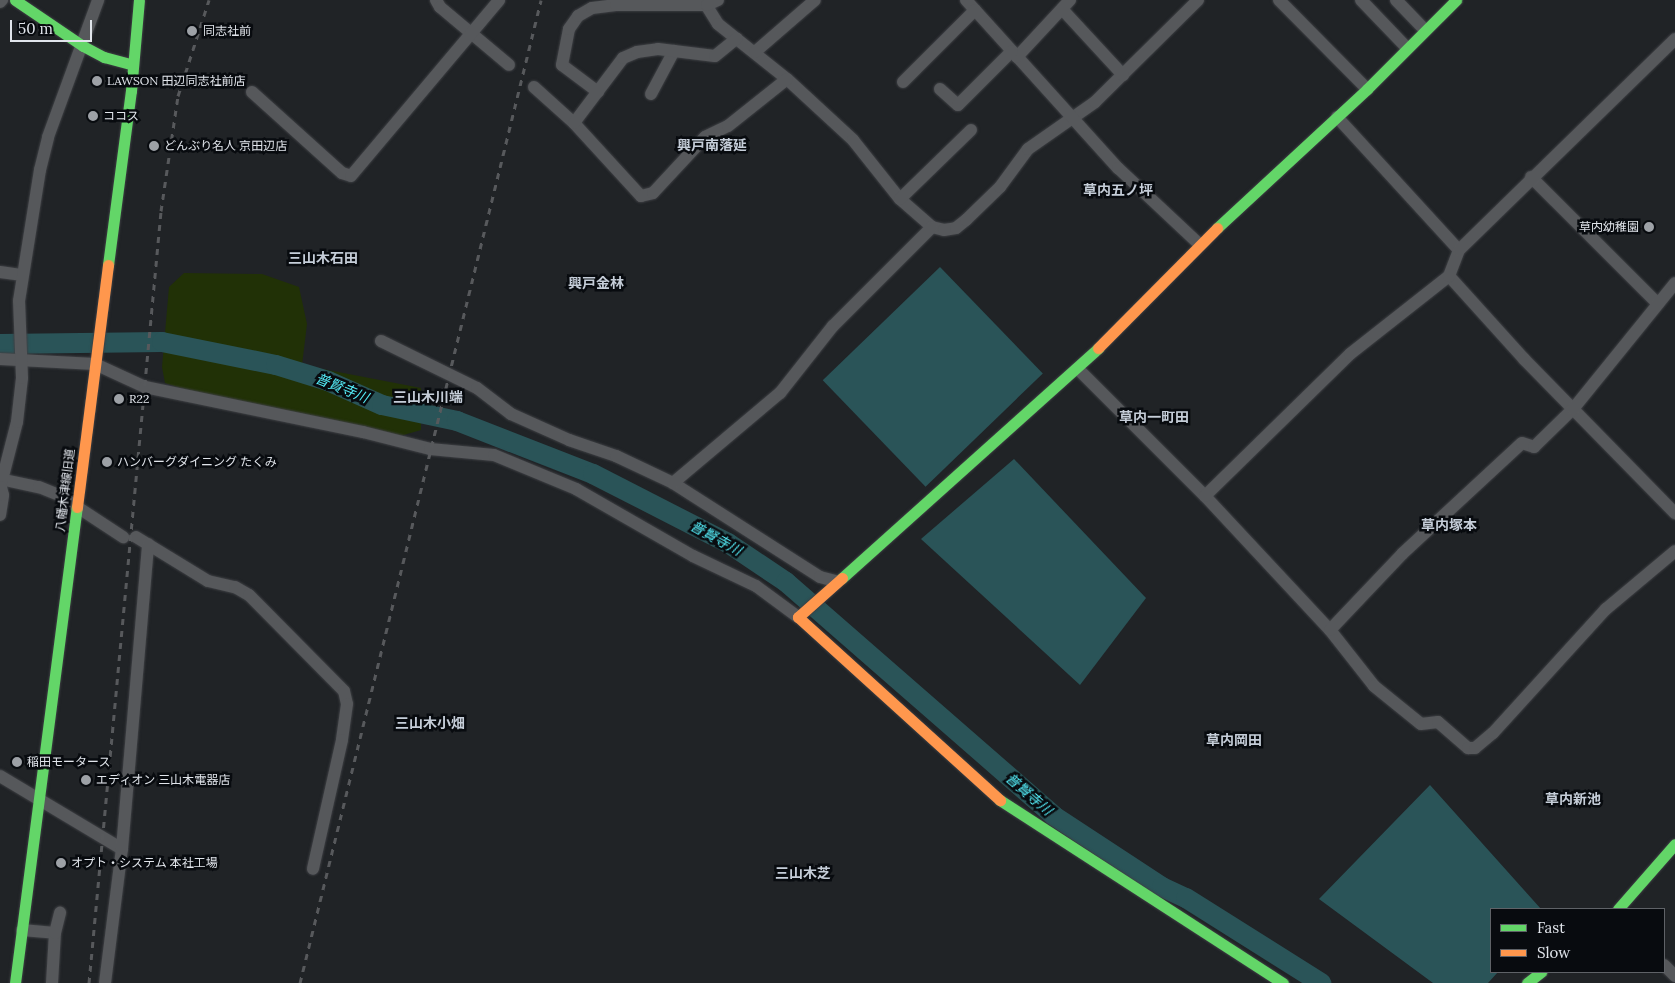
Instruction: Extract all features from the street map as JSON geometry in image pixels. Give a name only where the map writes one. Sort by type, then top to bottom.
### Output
[{"type":"street","points":[[15,0],[83,46],[104,57],[134,65]]},
{"type":"street","points":[[0,514],[1,483],[17,422],[21,357],[21,275],[48,137],[83,46],[98,0]]},
{"type":"street","name":"八幡木津線旧道","points":[[15,983],[134,65],[139,0]]},
{"type":"street","points":[[436,0],[471,35],[510,65]]},
{"type":"street","points":[[252,92],[342,173],[351,176],[499,0]]},
{"type":"street","points":[[755,52],[815,0]]},
{"type":"street","points":[[966,0],[1124,175],[1199,244]]},
{"type":"street","points":[[1279,0],[1367,89]]},
{"type":"street","points":[[1361,0],[1407,48]]},
{"type":"street","points":[[1396,0],[1425,30]]},
{"type":"street","points":[[800,615],[830,585],[1078,369],[1199,244],[1367,89],[1456,0]]},
{"type":"street","points":[[598,92],[562,65],[569,29],[578,16],[592,8],[616,5],[709,2],[718,24],[787,79],[853,140],[900,199],[932,227],[956,228],[1000,187],[1028,148],[1072,118],[1123,75],[1189,3]]},
{"type":"street","points":[[940,89],[958,105],[1066,4],[1123,75]]},
{"type":"street","points":[[903,82],[975,10]]},
{"type":"street","points":[[574,123],[623,58],[637,52],[674,51],[715,56],[737,38]]},
{"type":"street","points":[[1205,496],[1350,354],[1449,276],[1459,250],[1531,177],[1675,39]]},
{"type":"street","points":[[651,94],[674,51]]},
{"type":"street","points":[[534,87],[574,123],[641,196],[653,194],[706,137],[728,126],[787,79]]},
{"type":"street","points":[[1337,117],[1459,250]]},
{"type":"street","points":[[900,199],[971,130]]},
{"type":"street","points":[[1531,177],[1657,302]]},
{"type":"street","points":[[673,483],[780,394],[833,326],[932,227]]},
{"type":"street","points":[[0,272],[21,275]]},
{"type":"street","points":[[1449,276],[1572,409],[1675,513]]},
{"type":"street","points":[[1330,630],[1402,554],[1522,443],[1534,447],[1572,409],[1657,302],[1675,284]]},
{"type":"street","points":[[381,341],[477,388],[511,414],[569,440],[616,456],[673,483],[830,585]]},
{"type":"street","points":[[0,359],[21,357],[96,362],[145,387],[363,432],[430,450],[494,455],[576,489],[693,556],[756,586],[800,615],[1005,805],[1283,983]]},
{"type":"street","points":[[1078,369],[1205,496],[1330,630],[1374,686],[1421,724],[1438,722],[1462,744],[1475,748],[1493,732],[1606,609],[1675,552]]},
{"type":"street","points":[[1,483],[39,487],[130,537],[148,544],[208,581],[235,587],[249,595],[344,691],[347,704],[342,740],[313,869]]},
{"type":"street","points":[[105,983],[122,848],[148,544]]},
{"type":"street","points":[[0,776],[122,848]]},
{"type":"street","points":[[1619,908],[1675,844]]},
{"type":"street","points":[[52,983],[55,933],[60,913]]},
{"type":"street","points":[[22,930],[55,933]]},
{"type":"street","points":[[1665,965],[1675,976]]},
{"type":"street","points":[[1527,983],[1540,973]]},
{"type":"green space","points":[[184,273],[262,274],[299,287],[307,324],[302,365],[421,388],[421,430],[393,438],[226,403],[165,383],[162,367],[169,287]]},
{"type":"water","points":[[940,267],[1043,373],[926,487],[823,380]]},
{"type":"water","points":[[1014,459],[1146,598],[1080,685],[921,539]]},
{"type":"water","points":[[1430,785],[1540,908],[1490,908],[1490,973],[1497,973],[1488,983],[1433,983],[1319,899]]},
{"type":"waterway","name":"普賢寺川","points":[[0,344],[162,342],[276,365],[328,381],[382,405],[457,421],[593,474],[728,543],[786,582],[1054,816],[1162,887],[1186,898],[1321,983]]},
{"type":"railway","points":[[89,983],[161,211],[178,96],[209,0]]},
{"type":"railway","points":[[300,983],[541,0]]},
{"type":"traffic: fast","points":[[15,0],[83,46],[104,57],[133,65]]},
{"type":"traffic: fast","points":[[108,265],[131,91],[139,0]]},
{"type":"traffic: fast","points":[[1217,228],[1367,89],[1456,0]]},
{"type":"traffic: fast","points":[[842,578],[1098,348]]},
{"type":"traffic: fast","points":[[15,983],[77,507]]},
{"type":"traffic: fast","points":[[1000,800],[1283,983]]},
{"type":"traffic: fast","points":[[1619,908],[1675,844]]},
{"type":"traffic: fast","points":[[1527,983],[1540,973]]},
{"type":"traffic: slow","points":[[1098,348],[1217,228]]},
{"type":"traffic: slow","points":[[77,507],[108,265]]},
{"type":"traffic: slow","points":[[842,578],[798,617],[1000,800]]},
{"type":"place","name":"同志社前","points":[[192,31]]},
{"type":"place","name":"LAWSON 田辺同志社前店","points":[[97,81]]},
{"type":"place","name":"ココス","points":[[93,116]]},
{"type":"place","name":"どんぶり名人 京田辺店","points":[[154,146]]},
{"type":"place","name":"草内幼稚園","points":[[1649,227]]},
{"type":"place","name":"R22","points":[[119,399]]},
{"type":"place","name":"ハンバーグダイニング たくみ","points":[[107,462]]},
{"type":"place","name":"稲田モータース","points":[[17,762]]},
{"type":"place","name":"エディオン 三山木電器店","points":[[86,780]]},
{"type":"place","name":"オプト・システム 本社工場","points":[[61,863]]},
{"type":"district","name":"興戸南落延","points":[[712,145]]},
{"type":"district","name":"草内五ノ坪","points":[[1118,190]]},
{"type":"district","name":"三山木石田","points":[[323,258]]},
{"type":"district","name":"興戸金林","points":[[596,283]]},
{"type":"district","name":"三山木川端","points":[[428,397]]},
{"type":"district","name":"草内一町田","points":[[1154,417]]},
{"type":"district","name":"草内塚本","points":[[1449,525]]},
{"type":"district","name":"三山木小畑","points":[[430,723]]},
{"type":"district","name":"草内岡田","points":[[1234,740]]},
{"type":"district","name":"草内新池","points":[[1573,799]]},
{"type":"district","name":"三山木芝","points":[[803,873]]}]
